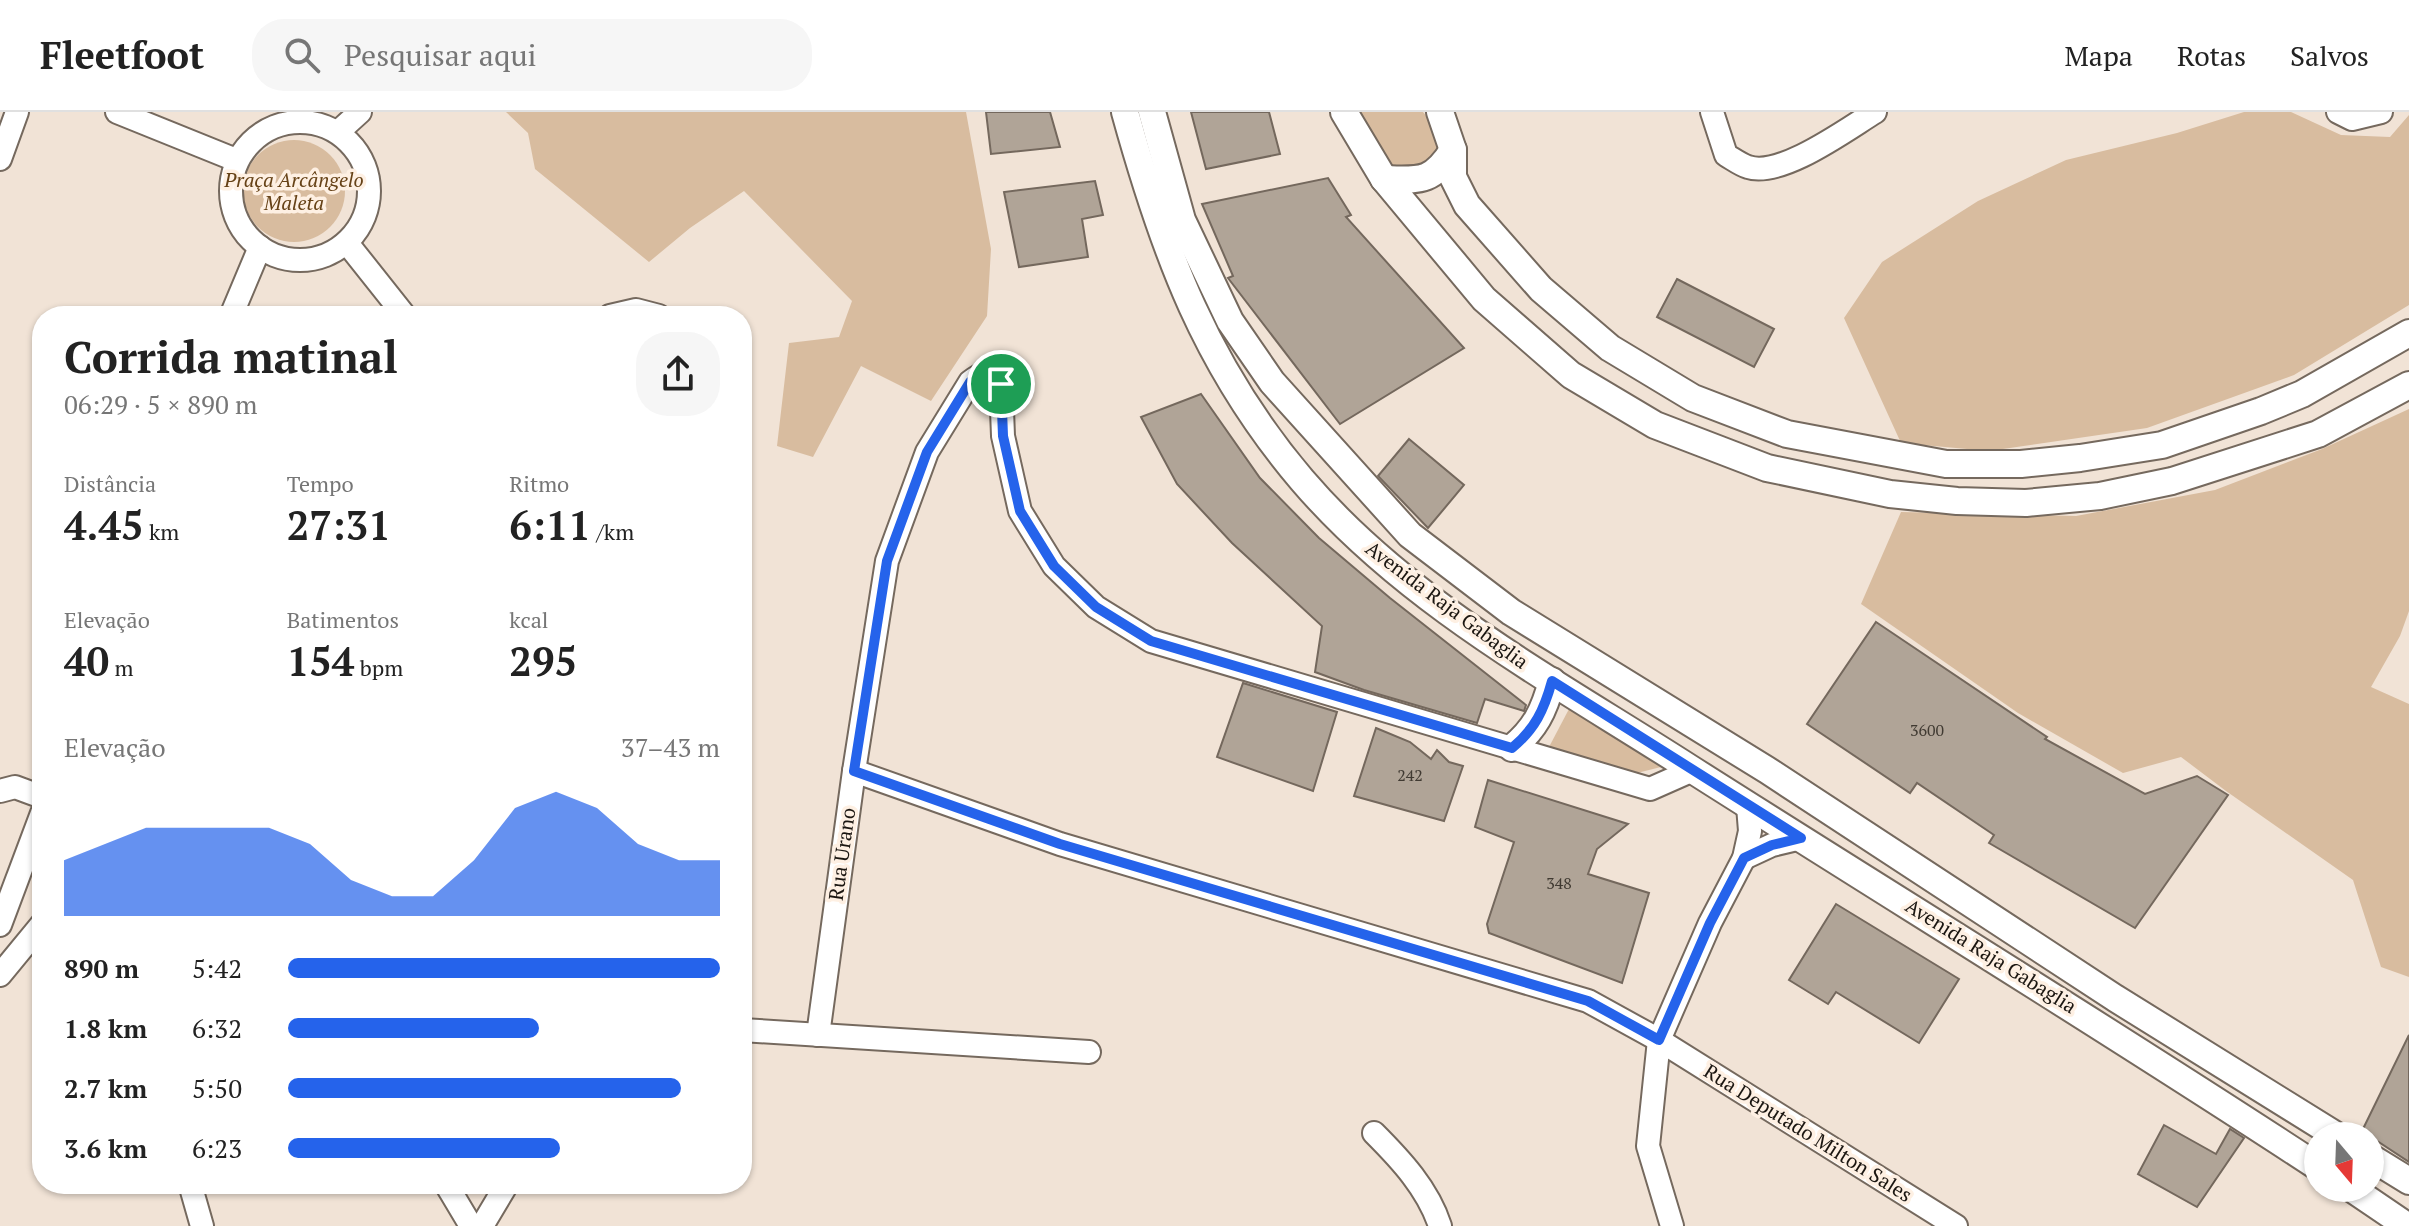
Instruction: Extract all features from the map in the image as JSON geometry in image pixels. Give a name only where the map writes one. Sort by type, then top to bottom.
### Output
[{"type":"main road","name":"Avenida Raja Gabaglia","points":[[1125,112],[1163,240],[1199,326],[1242,401],[1301,478],[1342,524],[1390,566],[1491,643],[2099,1024],[2304,1158]]},
{"type":"main road","name":"Avenida Raja Gabaglia","points":[[1152,112],[1182,220],[1230,321],[1272,382],[1331,451],[1410,535],[1511,612],[1767,770],[2115,998],[2314,1122]]},
{"type":"main road","points":[[1344,112],[1384,179],[1484,299],[1571,375],[1655,425],[1767,468],[1890,494],[1957,501],[2026,503],[2100,496],[2172,481],[2318,434],[2409,385]]},
{"type":"main road","points":[[1441,112],[1453,150],[1453,177],[1467,205],[1541,289],[1610,348],[1693,398],[1787,434],[1946,464],[2021,464],[2162,445],[2302,394],[2409,333]]},
{"type":"main road","points":[[1384,179],[1429,178],[1441,169],[1453,150]]},
{"type":"main road","points":[[1512,748],[1531,733],[1552,681]]},
{"type":"main road","points":[[2384,1166],[2409,1181]]},
{"type":"main road","points":[[2372,1202],[2407,1226]]},
{"type":"street","points":[[0,159],[17,112]]},
{"type":"street","points":[[117,112],[236,160]]},
{"type":"street","points":[[338,132],[360,112]]},
{"type":"street","points":[[1712,112],[1726,155],[1750,168],[1769,168],[1801,156],[1875,112]]},
{"type":"street","points":[[2338,112],[2352,119],[2381,112]]},
{"type":"street","points":[[269,120],[317,123],[338,132],[354,146],[365,164],[370,185],[368,206],[360,226],[347,243],[330,254],[310,260],[290,260],[260,247],[244,232],[234,213],[231,192],[236,160],[269,120]]},
{"type":"street","points":[[347,243],[397,306]]},
{"type":"street","points":[[235,306],[260,247]]},
{"type":"street","name":"Rua Urano","points":[[818,1035],[854,771],[887,561],[927,452],[970,382],[979,374],[991,372],[998,375],[1001,384],[1003,436],[1020,511],[1054,566],[1096,607],[1151,641],[1512,748]]},
{"type":"street","points":[[1512,748],[1650,789],[1693,770]]},
{"type":"street","name":"Rua Deputado Milton Sales","points":[[854,771],[1060,844],[1588,1001],[1659,1040],[1956,1226]]},
{"type":"street","points":[[0,791],[15,787],[32,793]]},
{"type":"street","points":[[1672,1226],[1648,1146],[1659,1040],[1710,923],[1744,858],[1750,831],[1748,806]]},
{"type":"street","points":[[1744,858],[1772,845],[1801,838]]},
{"type":"street","points":[[0,925],[32,840]]},
{"type":"street","points":[[0,975],[32,936]]},
{"type":"street","points":[[752,1031],[1089,1052]]},
{"type":"street","points":[[1374,1133],[1405,1164],[1436,1212],[1440,1226]]},
{"type":"street","points":[[193,1194],[202,1226]]},
{"type":"street","points":[[452,1194],[471,1226]]},
{"type":"street","points":[[482,1226],[501,1194]]},
{"type":"green space","points":[[506,112],[966,112],[991,249],[987,316],[931,401],[861,366],[813,457],[777,446],[789,343],[839,337],[852,301],[744,191],[690,228],[649,262],[535,169],[528,133]]},
{"type":"green space","points":[[1359,112],[1423,112],[1437,134],[1436,159],[1406,172],[1388,164]]},
{"type":"green space","points":[[2244,112],[2291,112],[2341,135],[2390,137],[2409,115],[2409,305],[2294,375],[2147,428],[1989,451],[1901,443],[1844,318],[1882,262],[1978,201],[2066,160],[2177,133]]},
{"type":"green space","name":"Praça Arcângelo Maleta","points":[[294,140],[313,144],[330,155],[341,172],[345,191],[341,210],[330,227],[313,238],[294,242],[275,238],[258,227],[247,210],[243,191],[247,172],[258,155],[275,144]]},
{"type":"green space","points":[[2409,409],[2409,611],[2400,636],[2371,687],[2409,704],[2409,977],[2381,967],[2353,880],[2181,757],[2123,773],[2018,713],[1861,604],[1901,512],[2076,516],[2215,490],[2322,449]]},
{"type":"green space","points":[[1569,709],[1665,766],[1633,774],[1549,747]]},
{"type":"building","points":[[986,112],[1050,112],[1060,147],[991,154]]},
{"type":"building","points":[[1191,112],[1269,112],[1280,154],[1206,169]]},
{"type":"building","points":[[1328,178],[1351,215],[1346,217],[1464,348],[1340,424],[1228,278],[1233,276],[1202,204]]},
{"type":"building","points":[[1095,181],[1103,215],[1082,219],[1088,257],[1019,267],[1004,192]]},
{"type":"building","points":[[1677,279],[1774,329],[1754,367],[1657,317]]},
{"type":"building","points":[[1201,394],[1260,478],[1319,538],[1526,705],[1524,711],[1485,699],[1477,723],[1364,690],[1315,672],[1322,626],[1232,543],[1177,484],[1141,417]]},
{"type":"building","points":[[1409,439],[1464,485],[1428,528],[1378,476]]},
{"type":"building","points":[[1876,622],[2047,737],[2045,739],[2145,794],[2197,776],[2228,795],[2135,928],[1989,843],[1994,835],[1917,783],[1910,793],[1807,724]]},
{"type":"building","points":[[1243,683],[1337,712],[1313,791],[1217,757]]},
{"type":"building","points":[[1376,728],[1410,742],[1431,759],[1437,750],[1449,762],[1463,766],[1444,821],[1354,796]]},
{"type":"building","points":[[1488,780],[1628,824],[1597,849],[1588,874],[1649,893],[1622,983],[1489,933],[1487,924],[1514,842],[1475,827]]},
{"type":"building","points":[[1836,904],[1959,979],[1919,1043],[1836,992],[1828,1004],[1789,980]]},
{"type":"building","points":[[2409,1035],[2409,1162],[2384,1146],[2384,1122],[2366,1122]]},
{"type":"building","points":[[2164,1125],[2216,1154],[2230,1129],[2244,1138],[2197,1207],[2138,1174]]},
{"type":"route","points":[[991,372],[998,375],[1001,384],[1003,436],[1020,511],[1054,566],[1096,607],[1151,641],[1512,748],[1531,733],[1552,681],[1801,838],[1772,845],[1744,858],[1710,923],[1659,1040],[1588,1001],[1060,844],[854,771],[887,561],[927,452],[970,382],[979,374],[991,372]]}]
